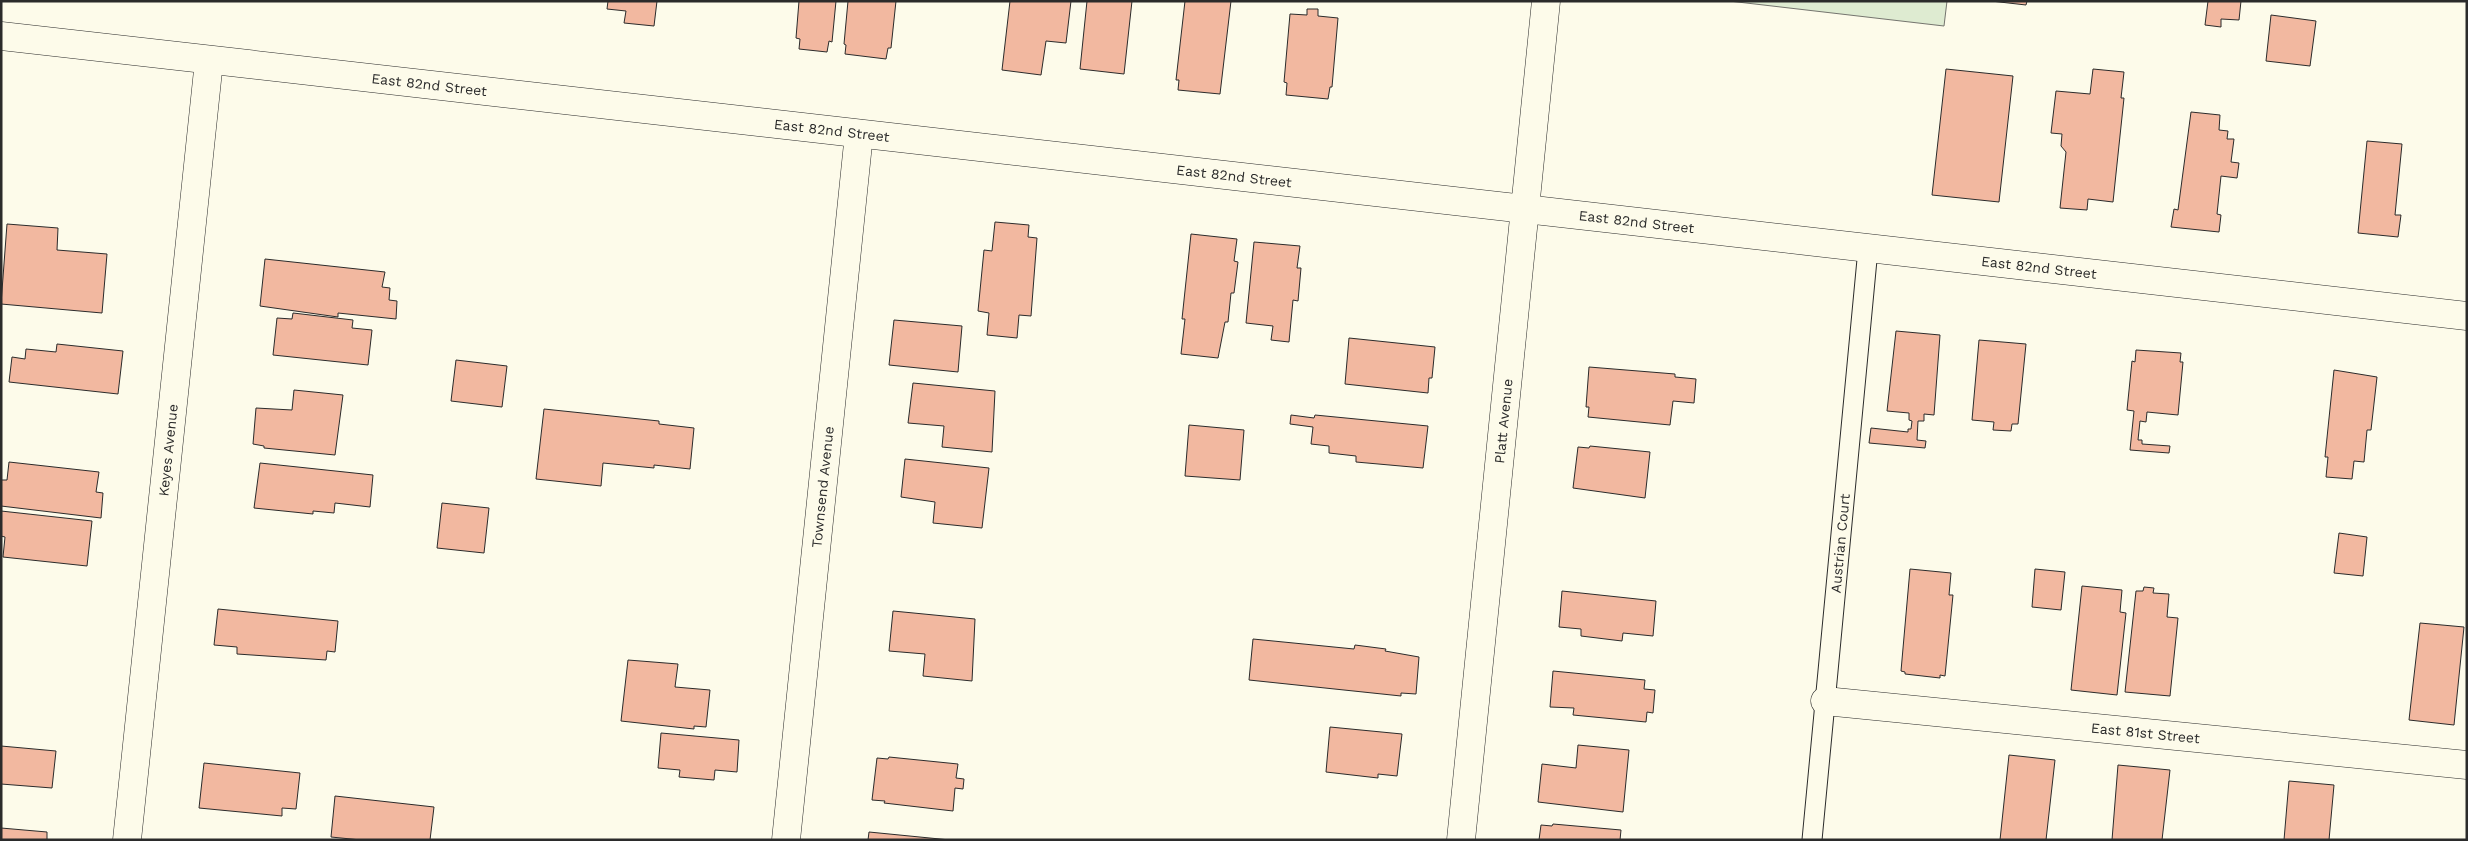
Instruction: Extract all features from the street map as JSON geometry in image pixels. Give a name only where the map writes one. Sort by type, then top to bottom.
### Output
[{"type":"street","name":"Platt Avenue","points":[[1461,840],[1546,1]]},
{"type":"street","name":"East 82nd Street","points":[[1,36],[2467,316]]},
{"type":"street","name":"Keyes Avenue","points":[[127,840],[209,60]]},
{"type":"street","name":"Townsend Avenue","points":[[786,840],[859,134]]},
{"type":"street","name":"East 81st Street","points":[[1825,701],[2467,765]]},
{"type":"lane","name":"Austrian Court","points":[[1812,840],[1868,249]]},
{"type":"green space","points":[[1729,1],[1947,1],[1944,26]]},
{"type":"building","points":[[608,1],[657,1],[654,26],[624,23],[626,11],[607,9]]},
{"type":"building","points":[[799,1],[836,1],[832,42],[829,41],[827,52],[799,49],[800,39],[796,38]]},
{"type":"building","points":[[848,1],[896,1],[891,48],[888,48],[886,59],[845,54],[846,45],[844,44]]},
{"type":"building","points":[[1010,1],[1071,1],[1066,43],[1046,41],[1041,75],[1002,70]]},
{"type":"building","points":[[1087,1],[1132,1],[1124,74],[1080,69]]},
{"type":"building","points":[[1185,1],[1231,1],[1220,94],[1178,90],[1179,80],[1176,80]]},
{"type":"building","points":[[1991,1],[2027,1],[2026,5]]},
{"type":"building","points":[[2208,1],[2241,1],[2239,20],[2221,19],[2221,27],[2205,25]]},
{"type":"building","points":[[1307,9],[1318,9],[1318,16],[1338,18],[1332,87],[1330,87],[1328,99],[1286,95],[1287,83],[1284,82],[1290,14],[1307,15]]},
{"type":"building","points":[[2271,15],[2316,21],[2310,66],[2266,61]]},
{"type":"building","points":[[1946,69],[2013,76],[1999,202],[1932,195]]},
{"type":"building","points":[[2093,69],[2124,72],[2121,98],[2124,98],[2113,202],[2088,199],[2087,210],[2060,208],[2066,152],[2061,146],[2062,134],[2051,133],[2056,91],[2090,94]]},
{"type":"building","points":[[2191,112],[2220,115],[2219,130],[2228,131],[2227,139],[2234,139],[2231,162],[2239,163],[2237,178],[2221,176],[2217,214],[2221,215],[2219,232],[2171,227],[2174,209],[2178,210]]},
{"type":"building","points":[[2367,141],[2402,144],[2395,215],[2401,215],[2398,237],[2358,233]]},
{"type":"building","points":[[995,222],[1029,225],[1028,237],[1037,238],[1031,316],[1019,315],[1017,338],[987,335],[989,313],[978,311],[984,250],[992,251]]},
{"type":"building","points":[[7,224],[58,228],[57,250],[107,254],[102,313],[1,304]]},
{"type":"building","points":[[1191,234],[1237,239],[1234,261],[1238,262],[1234,293],[1231,293],[1228,322],[1225,322],[1218,358],[1181,354],[1185,319],[1182,319]]},
{"type":"building","points":[[1254,242],[1300,246],[1297,268],[1301,268],[1298,301],[1293,300],[1289,342],[1271,340],[1273,326],[1246,323]]},
{"type":"building","points":[[265,259],[385,272],[382,287],[390,288],[389,300],[397,301],[396,319],[338,313],[338,317],[260,306]]},
{"type":"building","points":[[293,313],[353,320],[352,328],[372,330],[368,365],[273,355],[277,318],[292,319]]},
{"type":"building","points":[[894,320],[962,326],[958,372],[889,365]]},
{"type":"building","points":[[1896,331],[1940,335],[1934,415],[1924,414],[1924,421],[1918,421],[1917,440],[1926,441],[1925,448],[1869,443],[1871,428],[1908,432],[1908,429],[1911,429],[1912,421],[1909,420],[1909,413],[1887,411]]},
{"type":"building","points":[[1349,338],[1435,347],[1432,378],[1429,378],[1428,393],[1345,384]]},
{"type":"building","points":[[1979,340],[2026,344],[2018,424],[2012,424],[2011,431],[1993,430],[1994,422],[1972,420]]},
{"type":"building","points":[[57,344],[123,351],[118,394],[9,382],[12,357],[25,359],[26,349],[56,352]]},
{"type":"building","points":[[2136,350],[2181,353],[2180,362],[2183,362],[2178,415],[2147,412],[2146,422],[2140,421],[2138,440],[2142,440],[2142,444],[2170,446],[2169,453],[2130,450],[2134,411],[2127,410],[2132,361],[2135,362]]},
{"type":"building","points":[[456,360],[507,366],[502,407],[451,401]]},
{"type":"building","points":[[1589,367],[1675,374],[1675,377],[1696,379],[1694,403],[1673,401],[1670,425],[1588,417],[1589,407],[1586,407]]},
{"type":"building","points":[[2334,370],[2377,377],[2371,430],[2367,430],[2364,462],[2354,461],[2352,479],[2326,477],[2328,457],[2325,457]]},
{"type":"building","points":[[913,383],[995,391],[992,452],[942,447],[944,426],[908,423]]},
{"type":"building","points":[[294,390],[343,395],[335,455],[264,448],[264,446],[253,444],[256,408],[292,410]]},
{"type":"building","points":[[544,409],[659,421],[659,424],[694,428],[690,469],[654,465],[654,468],[603,463],[601,486],[536,479]]},
{"type":"building","points":[[1291,415],[1314,418],[1315,415],[1428,426],[1423,468],[1356,462],[1356,456],[1329,453],[1329,446],[1311,444],[1313,427],[1290,424]]},
{"type":"building","points":[[1189,425],[1244,430],[1240,480],[1185,476]]},
{"type":"building","points":[[1590,446],[1650,452],[1645,498],[1573,488],[1578,447],[1589,448]]},
{"type":"building","points":[[905,459],[989,468],[982,528],[933,523],[935,502],[901,497]]},
{"type":"building","points":[[9,462],[99,472],[96,492],[103,493],[101,518],[1,506],[1,480],[7,480]]},
{"type":"building","points":[[260,463],[373,475],[370,507],[335,503],[334,513],[313,511],[313,514],[254,508]]},
{"type":"building","points":[[442,503],[489,508],[484,553],[437,548]]},
{"type":"building","points":[[1,511],[92,521],[87,566],[3,557],[5,537],[1,536]]},
{"type":"building","points":[[2339,533],[2367,537],[2363,576],[2334,573]]},
{"type":"building","points":[[1910,569],[1951,573],[1949,595],[1953,595],[1945,676],[1940,675],[1940,678],[1905,674],[1905,672],[1901,671]]},
{"type":"building","points":[[2035,569],[2065,572],[2061,610],[2032,607]]},
{"type":"building","points":[[2082,586],[2122,590],[2120,612],[2126,613],[2117,695],[2071,690]]},
{"type":"building","points":[[2144,587],[2154,588],[2153,593],[2169,594],[2167,617],[2178,618],[2170,696],[2125,692],[2136,591],[2143,591]]},
{"type":"building","points":[[1562,591],[1656,601],[1653,636],[1623,633],[1622,641],[1581,636],[1581,629],[1559,627]]},
{"type":"building","points":[[218,609],[338,621],[335,652],[327,651],[326,660],[237,654],[237,647],[214,645]]},
{"type":"building","points":[[893,611],[975,619],[972,681],[923,676],[925,654],[889,651]]},
{"type":"building","points":[[2420,623],[2464,627],[2454,725],[2409,720]]},
{"type":"building","points":[[1253,639],[1354,649],[1355,645],[1386,649],[1385,651],[1419,657],[1416,694],[1401,693],[1401,696],[1249,680]]},
{"type":"building","points":[[628,660],[678,664],[675,687],[710,690],[706,727],[694,726],[694,729],[621,721]]},
{"type":"building","points":[[1553,671],[1645,680],[1644,689],[1655,690],[1653,713],[1647,712],[1646,722],[1573,715],[1574,708],[1550,707]]},
{"type":"building","points":[[1330,727],[1402,734],[1397,776],[1378,774],[1378,778],[1326,772]]},
{"type":"building","points":[[661,733],[739,740],[737,772],[715,770],[714,780],[679,777],[680,770],[658,768]]},
{"type":"building","points":[[1578,745],[1629,750],[1623,812],[1538,802],[1542,764],[1576,768]]},
{"type":"building","points":[[1,746],[56,751],[52,788],[1,784]]},
{"type":"building","points":[[2009,755],[2055,760],[2046,840],[2000,840]]},
{"type":"building","points":[[889,757],[958,764],[956,778],[964,779],[963,789],[955,788],[953,811],[872,800],[877,758],[888,759]]},
{"type":"building","points":[[204,763],[300,773],[296,809],[282,808],[282,816],[199,808]]},
{"type":"building","points":[[2118,765],[2170,770],[2162,840],[2112,840]]},
{"type":"building","points":[[2289,781],[2334,785],[2329,840],[2284,840]]},
{"type":"building","points":[[335,796],[434,807],[430,840],[361,840],[331,837]]},
{"type":"building","points":[[1553,824],[1621,830],[1620,840],[1539,840],[1541,825],[1552,826]]},
{"type":"building","points":[[1,828],[47,832],[47,840],[1,840]]},
{"type":"building","points":[[869,832],[950,840],[868,840]]}]
